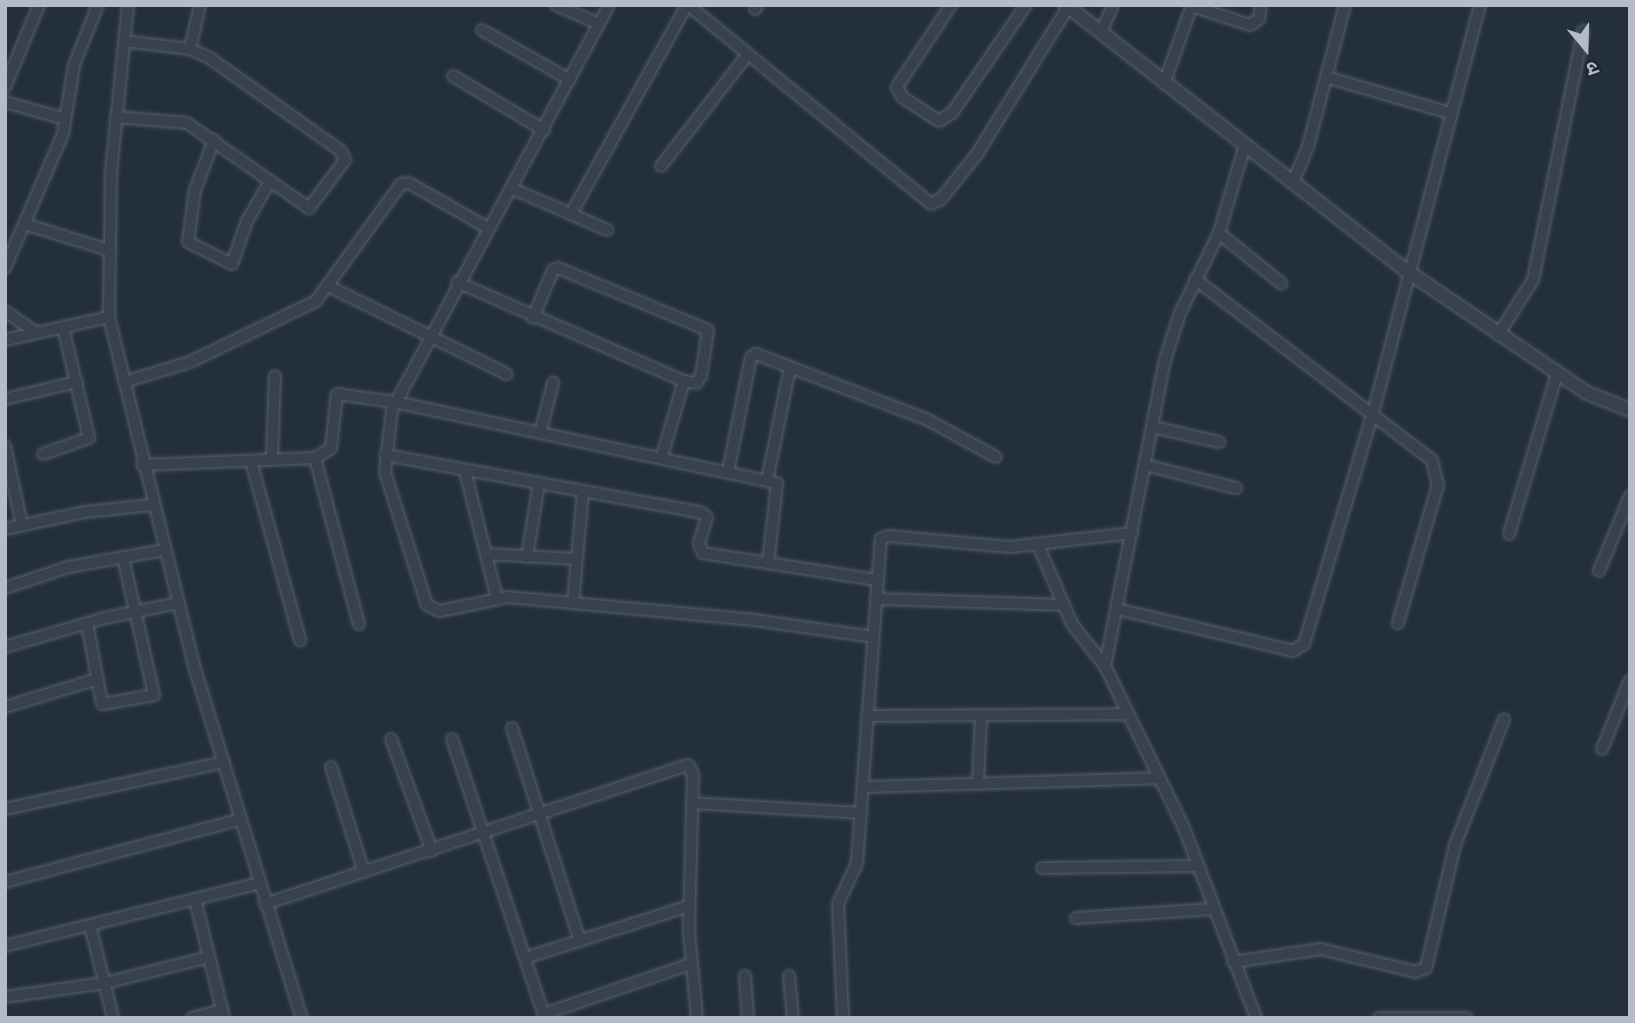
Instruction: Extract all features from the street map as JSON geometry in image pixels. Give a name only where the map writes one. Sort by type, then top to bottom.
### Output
[{"type":"street","points":[[5,268],[25,224],[65,119],[74,65],[98,5]]},
{"type":"street","points":[[128,5],[116,117],[108,250],[109,317],[142,465],[178,603],[265,904],[302,1018]]},
{"type":"street","points":[[190,49],[200,5]]},
{"type":"street","points":[[556,5],[599,24]]},
{"type":"street","points":[[609,5],[544,130],[457,282],[394,402],[385,455],[390,492],[427,605],[440,611],[497,598],[573,603],[747,619],[873,637]]},
{"type":"street","points":[[570,214],[688,5],[931,204],[942,200],[977,154],[1067,6],[1408,272],[1557,374],[1630,410]]},
{"type":"street","points":[[951,5],[897,87],[902,97],[939,121],[953,114],[1026,5]]},
{"type":"street","points":[[1101,33],[1114,5]]},
{"type":"street","points":[[1164,84],[1192,6],[1250,25],[1257,22],[1261,5]]},
{"type":"street","points":[[1293,182],[1308,146],[1345,5]]},
{"type":"street","points":[[1116,609],[1293,651],[1302,648],[1373,413],[1480,5]]},
{"type":"street","points":[[5,87],[37,6]]},
{"type":"street","points":[[482,30],[570,80]]},
{"type":"street","points":[[1498,335],[1533,280],[1583,31]]},
{"type":"street","points":[[116,117],[187,123],[309,208],[344,165],[345,156],[208,57],[190,49],[124,41]]},
{"type":"street","points":[[661,166],[747,55]]},
{"type":"street","points":[[453,76],[544,130]]},
{"type":"street","points":[[1326,77],[1450,113]]},
{"type":"street","points":[[5,102],[65,119]]},
{"type":"street","points":[[214,140],[195,190],[188,242],[232,264],[247,221],[270,181]]},
{"type":"street","points":[[1105,666],[1165,360],[1195,279],[1219,233],[1245,145]]},
{"type":"street","points":[[124,382],[212,352],[302,310],[330,287],[401,184],[409,183],[488,228]]},
{"type":"street","points":[[511,188],[607,230]]},
{"type":"street","points":[[25,224],[108,250]]},
{"type":"street","points":[[1219,233],[1281,283]]},
{"type":"street","points":[[457,282],[533,318],[684,382],[699,381],[710,333],[656,307],[558,268],[553,270],[533,318]]},
{"type":"street","points":[[1195,279],[1426,452],[1438,472],[1423,543],[1398,623]]},
{"type":"street","points":[[330,287],[508,374]]},
{"type":"street","points":[[5,312],[36,333]]},
{"type":"street","points":[[5,340],[109,317]]},
{"type":"street","points":[[43,454],[89,438],[64,327]]},
{"type":"street","points":[[728,472],[751,357],[756,354],[928,420],[996,457]]},
{"type":"street","points":[[767,481],[790,368]]},
{"type":"street","points":[[1509,534],[1557,374]]},
{"type":"street","points":[[272,460],[275,376]]},
{"type":"street","points":[[5,398],[77,382]]},
{"type":"street","points":[[662,456],[684,382]]},
{"type":"street","points":[[541,430],[554,383]]},
{"type":"street","points":[[142,465],[316,458],[331,448],[337,394],[394,402],[541,430],[767,481],[778,486],[768,564]]},
{"type":"street","points":[[1153,427],[1219,442]]},
{"type":"street","points":[[5,446],[22,525]]},
{"type":"street","points":[[385,455],[700,512],[707,517],[700,551],[877,580]]},
{"type":"street","points":[[316,458],[359,624]]},
{"type":"street","points":[[251,460],[300,640]]},
{"type":"street","points":[[1146,465],[1236,488]]},
{"type":"street","points":[[465,471],[497,598]]},
{"type":"street","points":[[527,556],[539,483]]},
{"type":"street","points":[[573,603],[583,492]]},
{"type":"street","points":[[1599,571],[1630,496]]},
{"type":"street","points":[[5,529],[152,505]]},
{"type":"street","points":[[843,1018],[838,904],[857,863],[877,580],[884,536],[1038,545],[1132,533]]},
{"type":"street","points":[[1038,545],[1062,605],[1105,666],[1160,778],[1199,866],[1256,1018]]},
{"type":"street","points":[[5,588],[68,567],[164,550]]},
{"type":"street","points":[[486,554],[577,559]]},
{"type":"street","points":[[87,623],[103,705],[156,692],[123,557]]},
{"type":"street","points":[[876,599],[1062,605]]},
{"type":"street","points":[[5,647],[87,623],[178,603]]},
{"type":"street","points":[[5,707],[97,679]]},
{"type":"street","points":[[1602,749],[1626,700],[1630,680]]},
{"type":"street","points":[[867,716],[1127,714]]},
{"type":"street","points":[[978,782],[981,715]]},
{"type":"street","points":[[1233,962],[1321,949],[1415,972],[1426,968],[1455,845],[1504,719]]},
{"type":"street","points":[[512,728],[580,941]]},
{"type":"street","points":[[391,739],[432,851]]},
{"type":"street","points":[[452,739],[545,1016],[691,964]]},
{"type":"street","points":[[5,809],[224,762]]},
{"type":"street","points":[[265,904],[483,835],[684,765],[692,768],[689,906],[691,964],[697,1018]]},
{"type":"street","points":[[331,767],[364,873]]},
{"type":"street","points":[[863,787],[1160,778]]},
{"type":"street","points":[[692,803],[861,813]]},
{"type":"street","points":[[5,881],[241,819]]},
{"type":"street","points":[[1042,868],[1199,866]]},
{"type":"street","points":[[5,946],[259,883]]},
{"type":"street","points":[[192,1018],[223,1014],[195,899]]},
{"type":"street","points":[[525,958],[689,906]]},
{"type":"street","points":[[1076,918],[1213,909]]},
{"type":"street","points":[[90,925],[113,1018]]},
{"type":"street","points":[[5,997],[105,983],[209,957]]},
{"type":"street","points":[[745,976],[748,1018]]},
{"type":"street","points":[[789,976],[793,1018]]},
{"type":"street","points":[[1379,1018],[1467,1018]]}]
